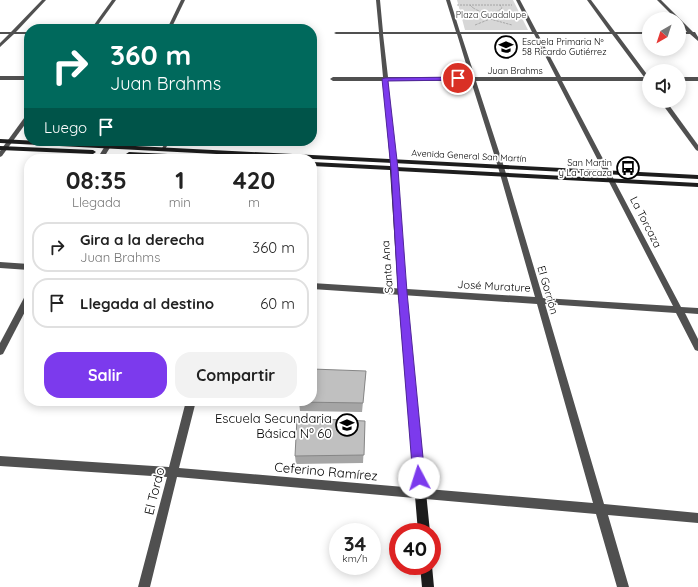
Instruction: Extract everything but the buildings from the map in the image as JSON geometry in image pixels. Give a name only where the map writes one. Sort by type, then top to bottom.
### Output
[{"type":"main road","name":"Avenida General San Martín","points":[[0,141],[24,143]]},
{"type":"main road","name":"Avenida General San Martín","points":[[88,146],[173,154]]},
{"type":"main road","name":"Avenida General San Martín","points":[[2,148],[108,147]]},
{"type":"main road","name":"Avenida General San Martín","points":[[162,153],[192,154]]},
{"type":"main road","name":"Avenida General San Martín","points":[[317,160],[502,171],[698,185]]},
{"type":"main road","name":"Avenida General San Martín","points":[[317,164],[394,165]]},
{"type":"main road","name":"Santa Ana","points":[[394,165],[402,292],[423,523]]},
{"type":"main road","name":"Avenida General San Martín","points":[[502,171],[608,172],[698,177]]},
{"type":"main road","points":[[427,575],[428,587]]},
{"type":"street","points":[[0,46],[44,0]]},
{"type":"street","points":[[97,24],[114,0]]},
{"type":"street","points":[[171,24],[183,0]]},
{"type":"street","name":"Santa Ana","points":[[378,0],[394,165]]},
{"type":"street","name":"La Torcaza","points":[[518,0],[698,347]]},
{"type":"street","points":[[589,0],[642,72]]},
{"type":"street","points":[[659,0],[670,12]]},
{"type":"street","name":"El Gorrión","points":[[452,2],[457,33],[502,171],[599,510],[623,587]]},
{"type":"street","points":[[686,28],[698,40]]},
{"type":"street","points":[[0,33],[24,33]]},
{"type":"street","points":[[336,33],[642,33]]},
{"type":"street","points":[[686,33],[698,33]]},
{"type":"street","points":[[0,78],[24,78]]},
{"type":"street","name":"Juan Brahms","points":[[333,79],[472,78],[642,80]]},
{"type":"street","points":[[686,79],[698,79]]},
{"type":"street","points":[[668,108],[698,149]]},
{"type":"street","points":[[0,155],[2,148],[9,142],[24,122]]},
{"type":"street","points":[[0,265],[24,267]]},
{"type":"street","name":"José Murature","points":[[317,286],[698,311]]},
{"type":"street","points":[[0,351],[24,305]]},
{"type":"street","name":"El Tordo","points":[[144,587],[190,406]]},
{"type":"street","name":"Ceferino Ramírez","points":[[0,461],[174,472],[698,518]]},
{"type":"lane","points":[[162,153],[166,146]]},
{"type":"path","points":[[452,2],[457,6],[521,5]]},
{"type":"path","points":[[470,5],[474,10],[488,13],[499,11],[502,8],[500,5]]},
{"type":"path","points":[[488,13],[490,19]]},
{"type":"path","points":[[457,33],[490,19],[518,27]]},
{"type":"green space","name":"Plaza Guadalupe","points":[[457,0],[513,0],[528,30],[465,30]]},
{"type":"place","name":"Escuela Primaria Nº 58 Ricardo Gutiérrez","points":[[506,47]]},
{"type":"place","name":"San Martin y La Torcaza","points":[[628,168]]},
{"type":"place","name":"Escuela Secundaria Básica Nº 60","points":[[347,425]]},
{"type":"route","points":[[419,478],[402,292],[394,169],[385,79],[458,78]]}]
